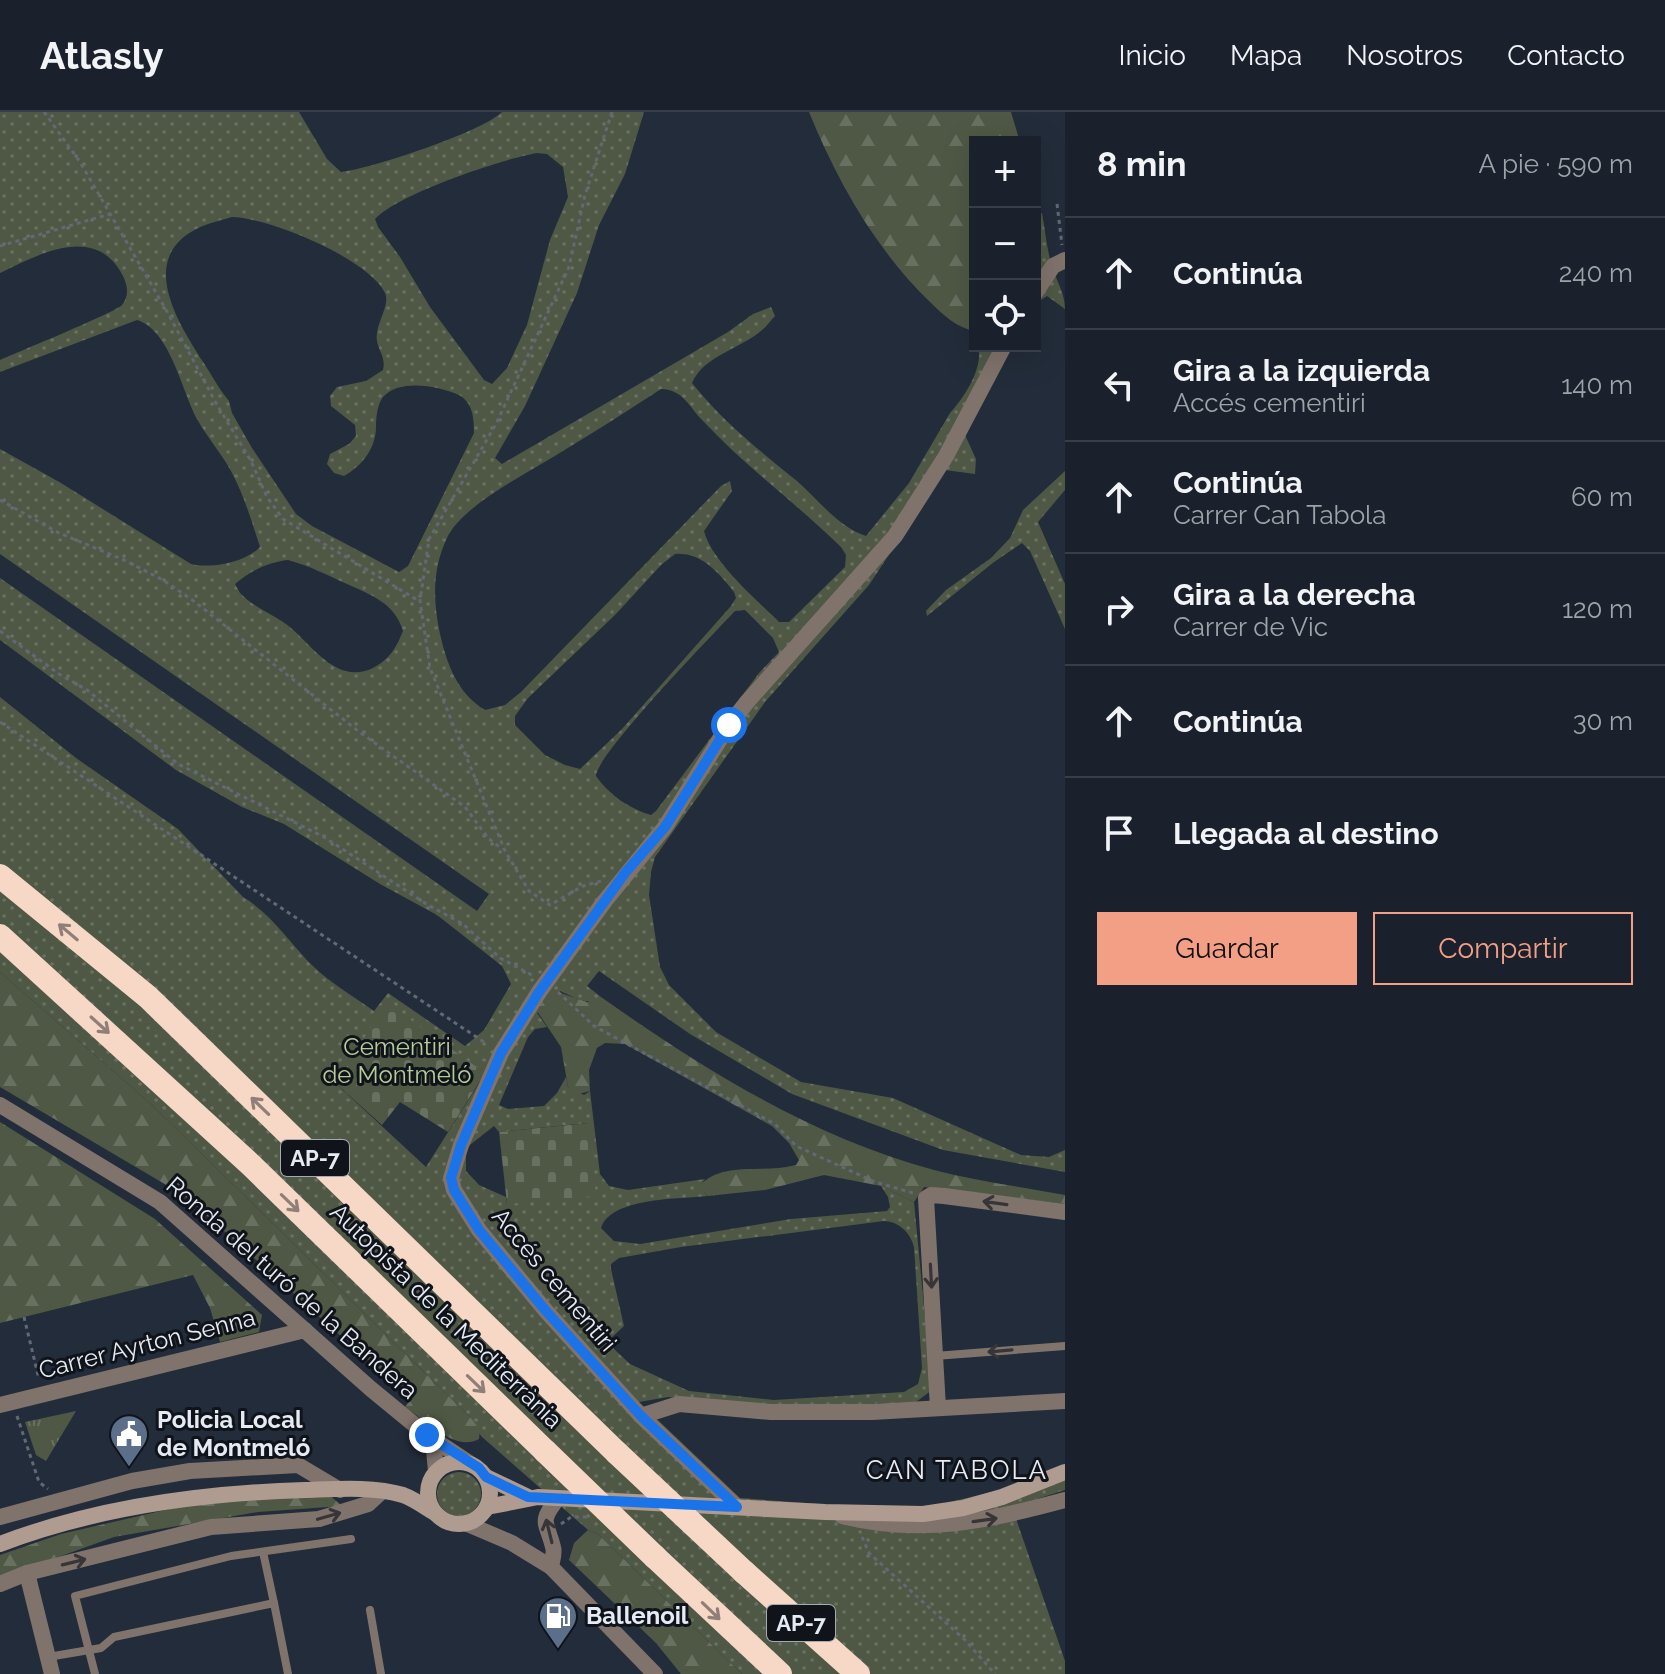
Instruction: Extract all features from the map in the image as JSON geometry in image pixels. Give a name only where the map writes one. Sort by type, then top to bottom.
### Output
[{"type":"highway","name":"Autopista de la Mediterrània","points":[[0,876],[148,997],[617,1453],[858,1674]]},
{"type":"highway","name":"Autopista de la Mediterrània","points":[[0,936],[251,1165],[780,1674]]},
{"type":"street","points":[[1041,284],[1053,266],[1064,260]]},
{"type":"street","points":[[501,1053],[543,986],[625,873],[665,827],[729,725],[895,536],[946,456],[1001,352]]},
{"type":"street","name":"Accés cementiri","points":[[501,1053],[461,1145],[451,1178],[454,1190],[479,1230],[546,1311],[641,1416],[737,1507]]},
{"type":"street","name":"Ronda del turó de la Bandera","points":[[0,1105],[160,1202],[427,1435],[469,1463]]},
{"type":"street","points":[[938,1408],[926,1198],[931,1195],[944,1196],[1065,1212]]},
{"type":"street","name":"Carrer Ayrton Senna","points":[[6,1404],[305,1330]]},
{"type":"street","points":[[641,1416],[679,1404],[771,1412],[872,1412],[1065,1401]]},
{"type":"street","points":[[427,1435],[434,1450],[428,1499],[435,1513]]},
{"type":"street","points":[[402,1495],[448,1463],[469,1463],[479,1468],[486,1477],[490,1492],[486,1509],[497,1531],[551,1567],[655,1674]]},
{"type":"street","points":[[0,1517],[132,1481],[190,1471],[298,1465],[340,1490]]},
{"type":"street","points":[[465,1523],[476,1519],[486,1509],[528,1497],[923,1514],[963,1508],[1002,1497],[1065,1472]]},
{"type":"street","points":[[486,1477],[528,1497]]},
{"type":"street","points":[[0,1544],[66,1523],[163,1502],[270,1491],[340,1490],[402,1495],[449,1522],[465,1523],[512,1543]]},
{"type":"street","points":[[0,1584],[27,1573],[211,1527],[319,1519],[368,1504],[381,1492]]},
{"type":"street","points":[[551,1567],[554,1549],[545,1530],[545,1518],[558,1498]]},
{"type":"street","points":[[825,1512],[860,1521],[933,1526],[995,1519],[1065,1500]]},
{"type":"street","points":[[27,1573],[52,1674]]},
{"type":"lane","points":[[935,1356],[1065,1346]]},
{"type":"lane","points":[[95,1674],[75,1596],[231,1556],[351,1539]]},
{"type":"lane","points":[[263,1552],[288,1674]]},
{"type":"lane","points":[[48,1657],[101,1648],[114,1637],[274,1603]]},
{"type":"lane","points":[[370,1610],[381,1674]]},
{"type":"path","points":[[44,112],[80,162],[251,461],[267,497],[283,519],[420,601]]},
{"type":"path","points":[[612,112],[585,195],[569,267],[496,424],[429,539],[420,601],[430,668],[505,851],[529,891],[550,905],[583,886],[625,873]]},
{"type":"path","points":[[1057,204],[1064,260]]},
{"type":"path","points":[[0,246],[110,214]]},
{"type":"path","points":[[0,500],[59,533],[124,560],[184,595],[358,731],[465,807],[488,838],[505,851]]},
{"type":"path","points":[[0,631],[59,674],[87,690],[178,764],[324,837],[428,905],[463,924],[500,958],[543,986],[594,1026],[775,1124],[796,1146],[875,1182],[926,1198]]},
{"type":"path","points":[[0,722],[501,1053]]},
{"type":"path","points":[[24,1317],[43,1395]]},
{"type":"path","points":[[6,1404],[39,1482],[50,1490]]},
{"type":"path","points":[[860,1521],[869,1553],[965,1640],[995,1674]]},
{"type":"green space","points":[[0,112],[299,112],[327,159],[341,172],[425,148],[472,129],[502,112],[644,112],[625,174],[599,225],[577,293],[525,406],[495,458],[502,464],[728,332],[753,314],[771,307],[775,316],[764,328],[714,359],[692,383],[729,423],[838,520],[866,536],[909,483],[950,413],[962,399],[976,372],[979,352],[1007,352],[965,435],[976,459],[975,474],[945,470],[869,585],[765,702],[655,857],[649,895],[660,967],[669,985],[716,1032],[801,1082],[893,1098],[1021,1155],[1049,1157],[1065,1150],[1065,1172],[943,1150],[792,1094],[690,1034],[599,971],[587,986],[601,997],[586,1001],[560,991],[537,1013],[547,1027],[535,1029],[528,1037],[499,1105],[508,1109],[544,1106],[557,1093],[566,1077],[568,1087],[584,1095],[590,1091],[600,1174],[609,1186],[628,1190],[705,1179],[702,1183],[708,1196],[665,1199],[618,1210],[607,1218],[601,1228],[614,1241],[640,1244],[791,1219],[887,1211],[890,1207],[888,1197],[881,1186],[914,1202],[932,1390],[916,1402],[774,1408],[668,1397],[639,1402],[740,1498],[925,1508],[1000,1490],[1065,1466],[1065,1490],[1012,1507],[1065,1661],[1065,1674],[742,1674],[598,1534],[588,1530],[481,1436],[472,1419],[150,1103],[0,972],[0,697],[76,758],[178,829],[314,967],[374,1011],[388,993],[465,1046],[484,1030],[511,984],[502,966],[437,915],[380,884],[284,824],[242,807],[176,770],[0,640],[0,578],[477,911],[489,894],[0,554],[0,449],[191,564],[208,566],[228,563],[246,557],[260,547],[236,480],[197,419],[167,348],[148,326],[137,320],[0,372],[0,360],[116,309],[127,295],[123,276],[112,260],[98,250],[66,248],[32,258],[0,273]],"holes":[[[537,153],[547,154],[563,167],[568,197],[550,240],[527,325],[507,368],[492,384],[484,380],[430,307],[375,219],[387,209],[427,189],[500,162]],[[232,217],[269,224],[316,242],[359,266],[385,293],[386,304],[377,335],[383,370],[366,381],[337,387],[330,396],[331,406],[355,425],[356,436],[349,444],[330,454],[327,464],[334,473],[344,476],[367,456],[374,442],[379,404],[390,391],[409,386],[431,387],[459,395],[470,407],[474,433],[408,566],[399,572],[312,526],[296,514],[252,448],[232,413],[229,401],[175,312],[166,277],[168,260],[176,245],[191,232]],[[661,389],[681,396],[736,454],[841,547],[846,555],[845,567],[789,622],[779,622],[725,567],[704,531],[732,491],[730,481],[721,486],[521,692],[505,705],[485,710],[460,686],[440,634],[435,585],[447,538],[480,502]],[[675,554],[693,556],[715,571],[736,598],[622,729],[580,769],[545,755],[515,725],[515,716],[528,698],[615,615]],[[288,560],[365,592],[394,613],[403,631],[384,661],[360,672],[338,668],[291,628],[240,593],[235,584],[253,571]],[[745,610],[773,638],[779,652],[759,673],[656,811],[651,815],[635,809],[601,783],[596,776],[601,764],[634,721],[735,611]],[[345,1070],[485,1074],[426,1167],[331,1079]],[[588,1123],[507,1204],[506,1197],[479,1185],[466,1171],[466,1148],[494,1126],[499,1132]],[[884,1221],[894,1223],[907,1233],[914,1247],[922,1368],[918,1384],[904,1392],[774,1400],[689,1391],[630,1364],[614,1349],[610,1339],[624,1326],[611,1269],[611,1264],[619,1258]]]},
{"type":"green space","points":[[809,112],[1011,112],[1018,136],[969,136],[969,329],[945,316],[910,282],[875,237],[832,163]]},
{"type":"green space","points":[[1041,213],[1065,309],[1047,296],[1041,300]]},
{"type":"green space","points":[[1065,471],[1065,490],[1038,522],[1065,584],[1065,629],[1030,551],[1022,543],[927,616],[926,611],[946,590],[991,558],[1010,538],[1023,510]]},
{"type":"green space","points":[[0,972],[150,1103],[472,1419],[480,1431],[479,1439],[461,1442],[451,1439],[405,1407],[411,1399],[185,1196],[0,1087]]},
{"type":"green space","points":[[549,989],[587,1002],[601,997],[719,1075],[802,1120],[845,1139],[934,1170],[1065,1195],[1065,1204],[924,1187],[914,1202],[881,1186],[824,1175],[765,1190],[708,1196],[700,1188],[712,1176],[734,1170],[796,1165],[799,1160],[789,1143],[772,1126],[625,1044],[605,1043],[597,1048],[589,1070],[590,1091],[575,1095],[568,1087],[561,1047],[535,1008]]},
{"type":"green space","name":"Cementiri de Montmeló","points":[[386,1002],[485,1073],[448,1132],[400,1102],[382,1125],[331,1079],[345,1070]]},
{"type":"green space","points":[[0,1122],[155,1219],[262,1315],[259,1332],[220,1342],[210,1308],[193,1275],[0,1323]]},
{"type":"green space","name":"Cementiri de Montmeló","points":[[589,1123],[596,1196],[507,1204],[499,1132]]},
{"type":"green space","points":[[76,1411],[46,1461],[36,1455],[25,1422]]},
{"type":"green space","points":[[459,1472],[475,1478],[481,1494],[475,1510],[459,1516],[443,1510],[437,1494],[443,1478]]},
{"type":"green space","points":[[327,1493],[342,1506],[258,1512],[114,1537],[0,1578],[0,1555],[61,1534],[217,1498]]},
{"type":"green space","points":[[588,1530],[598,1534],[742,1674],[681,1674],[656,1643],[569,1560],[574,1543]]},
{"type":"place","name":"Policia Local de Montmeló","points":[[129,1468]]},
{"type":"place","name":"Ballenoil","points":[[558,1650]]},
{"type":"district","name":"CAN TABOLA","points":[[957,1470]]},
{"type":"route","points":[[427,1435],[479,1468],[486,1477],[528,1497],[737,1507],[641,1416],[546,1311],[479,1230],[454,1190],[451,1178],[461,1145],[501,1053],[575,941],[625,873],[665,827],[729,725]]}]
